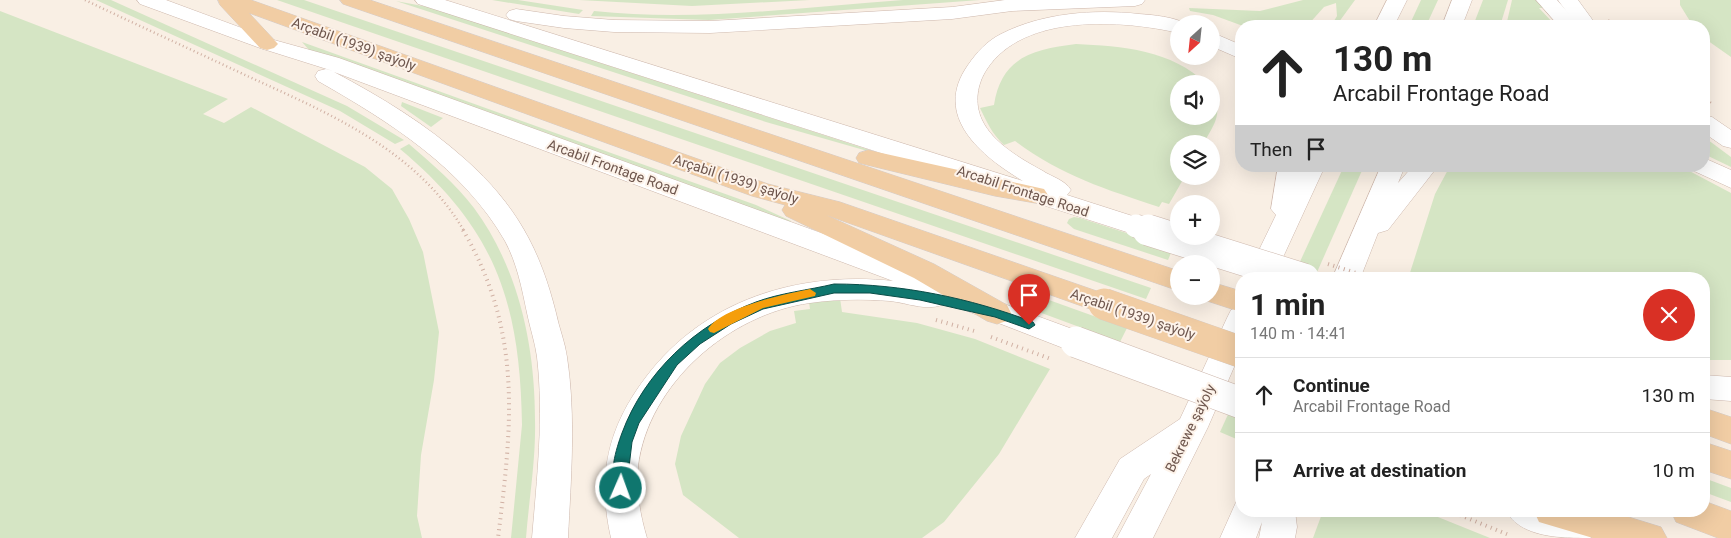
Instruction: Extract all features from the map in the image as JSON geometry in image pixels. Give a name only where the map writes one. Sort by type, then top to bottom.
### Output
[{"type":"main road","name":"Arcabil Frontage Road","points":[[147,0],[267,44],[331,63],[862,258],[997,313],[1235,401]]},
{"type":"main road","points":[[226,0],[267,44],[370,100],[422,135],[456,163],[492,201],[519,242],[537,294],[552,356],[556,433],[550,538]]},
{"type":"main road","name":"Arçabil (1939) şaýoly","points":[[232,0],[761,190],[831,208],[1235,350]]},
{"type":"main road","points":[[350,0],[1170,278]]},
{"type":"main road","name":"Arcabil Frontage Road","points":[[424,0],[1130,224]]},
{"type":"main road","points":[[440,0],[564,22],[674,28],[952,13],[1060,0]]},
{"type":"main road","points":[[1012,5],[1135,0]]},
{"type":"main road","points":[[1387,20],[1397,0]]},
{"type":"main road","points":[[1454,20],[1462,0]]},
{"type":"main road","points":[[1546,0],[1564,20]]},
{"type":"main road","points":[[1568,0],[1583,20]]},
{"type":"main road","points":[[1170,25],[1139,19],[1093,17],[1041,26],[1012,36],[988,53],[973,70],[966,90],[968,112],[973,125],[1001,156],[1053,188],[1130,224],[1282,272]]},
{"type":"main road","points":[[1220,42],[1235,50]]},
{"type":"main road","points":[[1710,126],[1731,141]]},
{"type":"main road","points":[[781,145],[824,148],[995,188],[1035,195]]},
{"type":"main road","points":[[1710,170],[1731,180]]},
{"type":"main road","points":[[1283,224],[1288,172]]},
{"type":"main road","points":[[1262,272],[1283,224],[1310,172]]},
{"type":"main road","points":[[1349,272],[1391,172]]},
{"type":"main road","points":[[1359,248],[1421,172]]},
{"type":"main road","points":[[761,190],[813,220],[924,270],[997,313]]},
{"type":"main road","points":[[629,538],[622,505],[620,471],[626,442],[633,422],[652,390],[673,362],[696,341],[726,320],[760,305],[834,289],[870,288],[920,296],[997,313]]},
{"type":"main road","points":[[1220,295],[1235,300]]},
{"type":"main road","name":"Bekrewe şaýoly","points":[[1135,538],[1192,427],[1235,331]]},
{"type":"main road","points":[[1710,387],[1731,389]]},
{"type":"main road","points":[[1710,413],[1731,420]]},
{"type":"main road","points":[[1710,423],[1731,431]]},
{"type":"main road","points":[[1093,538],[1132,469],[1192,427]]},
{"type":"main road","points":[[1710,458],[1731,465]]},
{"type":"main road","points":[[1238,538],[1247,517]]},
{"type":"main road","points":[[1277,538],[1280,527],[1279,517]]},
{"type":"main road","points":[[1534,517],[1573,538]]},
{"type":"main road","points":[[1554,517],[1612,538]]},
{"type":"main road","points":[[1572,517],[1649,538]]},
{"type":"main road","points":[[1704,517],[1731,527]]},
{"type":"path","points":[[84,0],[350,125],[394,153],[417,172],[455,215],[470,240],[492,288],[498,306],[508,361],[510,427],[498,538]]},
{"type":"path","points":[[1465,517],[1516,538]]},
{"type":"green space","points":[[96,0],[111,0],[347,106],[404,140],[395,144],[340,111]]},
{"type":"green space","points":[[277,0],[304,0],[1151,288],[1146,299]]},
{"type":"green space","points":[[492,0],[518,0],[583,10],[579,14]]},
{"type":"green space","points":[[579,0],[810,0],[692,6]]},
{"type":"green space","points":[[903,0],[980,0],[709,20],[591,16],[594,11],[671,15],[710,14]]},
{"type":"green space","points":[[1303,0],[1355,0],[1340,20],[1335,20],[1337,16],[1336,3],[1324,7],[1312,20],[1235,20],[1235,23],[1220,18],[1220,15],[1190,11],[1189,8],[1260,11]]},
{"type":"green space","points":[[1421,0],[1438,0],[1429,20],[1412,20]]},
{"type":"green space","points":[[1483,0],[1508,0],[1502,20],[1475,20]]},
{"type":"green space","points":[[1512,0],[1538,0],[1545,8],[1539,8],[1550,20],[1507,20]]},
{"type":"green space","points":[[1680,0],[1731,0],[1731,57],[1710,42],[1710,20],[1689,20],[1680,5]]},
{"type":"green space","points":[[396,1],[428,7],[879,153],[766,122]]},
{"type":"green space","points":[[0,11],[228,99],[203,114],[224,123],[251,107],[365,167],[392,189],[409,219],[423,252],[439,332],[434,380],[421,455],[417,516],[422,538],[0,538]]},
{"type":"green space","points":[[302,42],[756,205],[791,221],[787,225],[310,51]]},
{"type":"green space","points":[[1076,44],[1111,46],[1146,52],[1170,60],[1170,65],[1180,65],[1195,75],[1170,75],[1170,125],[1213,125],[1208,135],[1170,135],[1170,185],[1180,185],[1174,195],[1170,195],[1169,204],[1162,202],[1159,207],[1120,194],[1067,173],[1015,141],[1004,145],[996,137],[980,108],[994,105],[1004,76],[1022,58],[1046,49]]},
{"type":"green space","points":[[402,102],[443,118],[431,127],[401,106]]},
{"type":"green space","points":[[1710,141],[1731,157],[1731,167],[1710,157]]},
{"type":"green space","points":[[409,144],[452,182],[474,208],[503,256],[513,282],[528,336],[534,392],[535,435],[526,538],[511,538],[522,425],[516,342],[508,305],[496,271],[480,239],[459,209],[433,179],[400,149]]},
{"type":"green space","points":[[1341,172],[1361,172],[1317,272],[1295,272]]},
{"type":"green space","points":[[1447,172],[1691,172],[1731,193],[1731,360],[1710,360],[1710,272],[1410,272],[1435,194]]},
{"type":"green space","points":[[1074,217],[1080,218],[1173,248],[1168,260],[1074,229],[1067,223],[1069,219]]},
{"type":"green space","points":[[1029,294],[1127,328],[1120,342],[1028,308],[1023,305],[1021,300]]},
{"type":"green space","points":[[840,298],[842,312],[917,323],[975,339],[1050,369],[999,454],[944,522],[922,538],[739,538],[683,495],[675,464],[681,436],[705,384],[720,363],[740,348],[770,331],[796,323],[794,311],[810,309],[809,302]]},
{"type":"green space","points":[[1235,399],[1235,438],[1220,432]]},
{"type":"green space","points":[[1710,480],[1731,488],[1731,502],[1710,494]]},
{"type":"green space","points":[[1321,517],[1438,517],[1490,538],[1313,538]]},
{"type":"slow traffic","points":[[714,329],[726,320],[760,305],[810,293]]},
{"type":"route","points":[[621,488],[620,471],[626,442],[633,422],[652,390],[673,362],[696,341],[726,320],[760,305],[802,294],[834,289],[870,288],[959,304],[997,313],[1029,325]]}]
